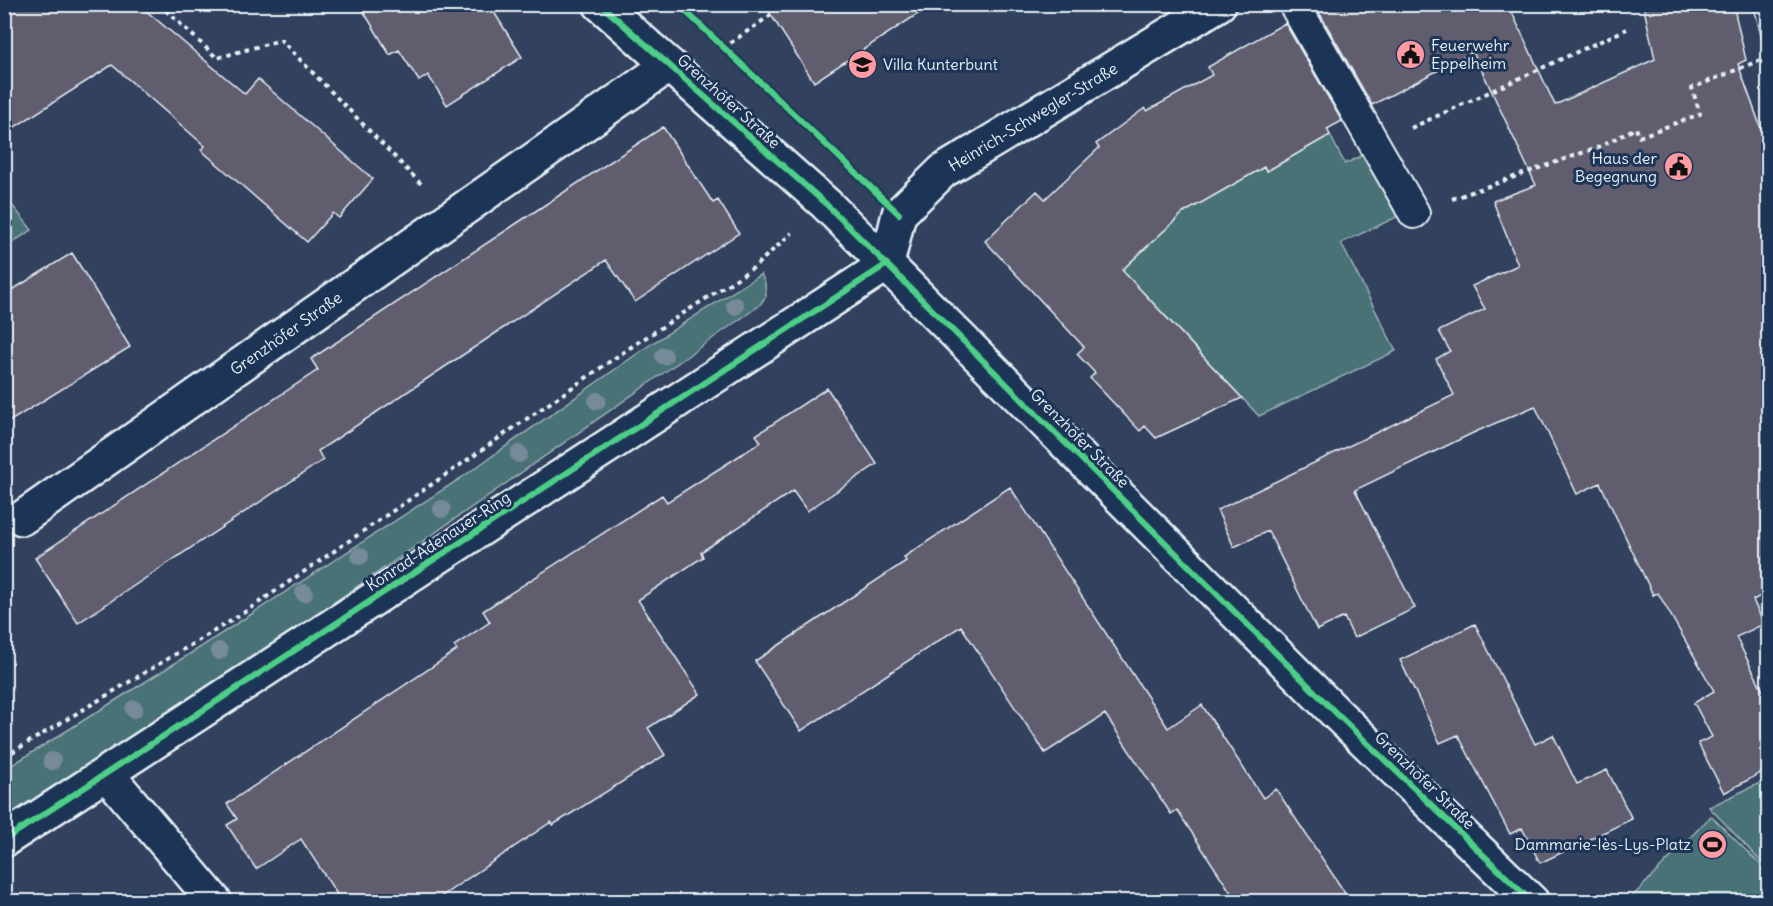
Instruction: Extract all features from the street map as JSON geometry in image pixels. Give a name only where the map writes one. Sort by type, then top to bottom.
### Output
[{"type":"street","name":"Grenzhöfer Straße","points":[[600,4],[826,204],[1336,714],[1532,902]]},
{"type":"street","name":"Heinrich-Schwegler-Straße","points":[[887,264],[899,214],[942,171],[1219,4]]},
{"type":"street","name":"Grenzhöfer Straße","points":[[22,518],[669,65]]},
{"type":"street","name":"Konrad-Adenauer-Ring","points":[[4,840],[887,264]]},
{"type":"street","points":[[107,774],[215,902]]},
{"type":"lane","points":[[1294,4],[1414,213]]},
{"type":"path","points":[[159,4],[217,58],[281,40],[453,216]]},
{"type":"path","points":[[723,48],[771,15]]},
{"type":"path","points":[[1375,144],[1627,29]]},
{"type":"path","points":[[1414,213],[1599,147],[1636,129],[1639,137],[1700,114],[1692,88],[1768,57]]},
{"type":"path","points":[[4,757],[239,616],[625,351],[753,268],[826,204]]},
{"type":"green space","points":[[1330,135],[1345,164],[1365,154],[1397,217],[1341,243],[1396,351],[1259,416],[1143,292],[1117,275],[1183,213],[1264,167],[1267,171]]},
{"type":"green space","points":[[4,195],[32,230],[5,247],[4,247]]},
{"type":"green space","points":[[761,274],[765,283],[766,296],[759,306],[291,632],[5,819],[4,770],[196,650],[461,478],[651,344]]},
{"type":"green space","points":[[1760,783],[1768,795],[1768,869],[1709,807]]},
{"type":"green space","name":"Dammarie-lès-Lys-Platz","points":[[1711,816],[1768,872],[1768,901],[1628,901]]},
{"type":"building","points":[[4,4],[138,4],[245,94],[258,79],[373,179],[339,218],[333,213],[307,242],[201,150],[205,146],[112,65],[4,134]]},
{"type":"building","points":[[359,4],[489,4],[522,57],[447,105],[428,75],[419,81],[399,50],[390,55]]},
{"type":"building","points":[[764,4],[933,4],[814,82]]},
{"type":"building","points":[[1508,4],[1555,105],[1655,59],[1643,4],[1733,4],[1746,60],[1738,64],[1768,148],[1768,592],[1753,600],[1764,624],[1736,637],[1768,701],[1768,769],[1724,793],[1698,743],[1712,737],[1694,703],[1714,691],[1658,593],[1653,595],[1600,483],[1577,494],[1535,406],[1355,490],[1415,608],[1354,638],[1344,617],[1317,630],[1268,531],[1234,547],[1217,510],[1454,395],[1436,359],[1450,351],[1439,331],[1485,309],[1472,286],[1518,265],[1493,201],[1536,185],[1473,52],[1372,105],[1315,5]]},
{"type":"building","points":[[1285,23],[1342,121],[1327,129],[1330,135],[1267,171],[1264,167],[1183,213],[1122,270],[1242,398],[1156,438],[1145,426],[1140,431],[1090,378],[1095,373],[1077,354],[1084,347],[985,241],[1037,191],[1045,199],[1099,148],[1096,144],[1145,108],[1147,111],[1212,75],[1208,67]]},
{"type":"building","points":[[663,127],[713,203],[718,200],[739,233],[635,302],[606,260],[318,451],[323,460],[78,623],[35,558],[318,370],[311,359]]},
{"type":"building","points":[[72,253],[130,347],[4,425],[4,295]]},
{"type":"building","points":[[827,388],[877,464],[807,511],[793,491],[701,552],[703,557],[638,600],[700,694],[648,728],[665,755],[553,825],[551,822],[433,902],[342,902],[301,839],[256,869],[227,825],[237,819],[227,804],[457,650],[454,646],[490,622],[483,611],[662,495],[667,502],[761,442],[756,435]]},
{"type":"building","points":[[1010,487],[1168,728],[1202,705],[1263,798],[1276,789],[1351,902],[1237,902],[1177,810],[1171,814],[1105,714],[1045,753],[961,626],[801,731],[755,661],[906,561],[904,557]]},
{"type":"building","points":[[1475,624],[1535,744],[1553,735],[1577,784],[1607,770],[1632,819],[1540,863],[1522,828],[1510,834],[1458,735],[1440,743],[1400,660]]},
{"type":"tram line","points":[[1753,4],[1768,62]]},
{"type":"cycle path","points":[[600,4],[826,204],[1337,714],[1532,902]]},
{"type":"cycle path","points":[[678,4],[899,214]]},
{"type":"cycle path","points":[[4,840],[887,264]]},
{"type":"place","name":"Feuerwehr Eppelheim","points":[[1410,54]]},
{"type":"place","name":"Villa Kunterbunt","points":[[862,64]]},
{"type":"place","name":"Haus der Begegnung","points":[[1678,167]]},
{"type":"place","name":"Dammarie-lès-Lys-Platz","points":[[1712,844]]}]
